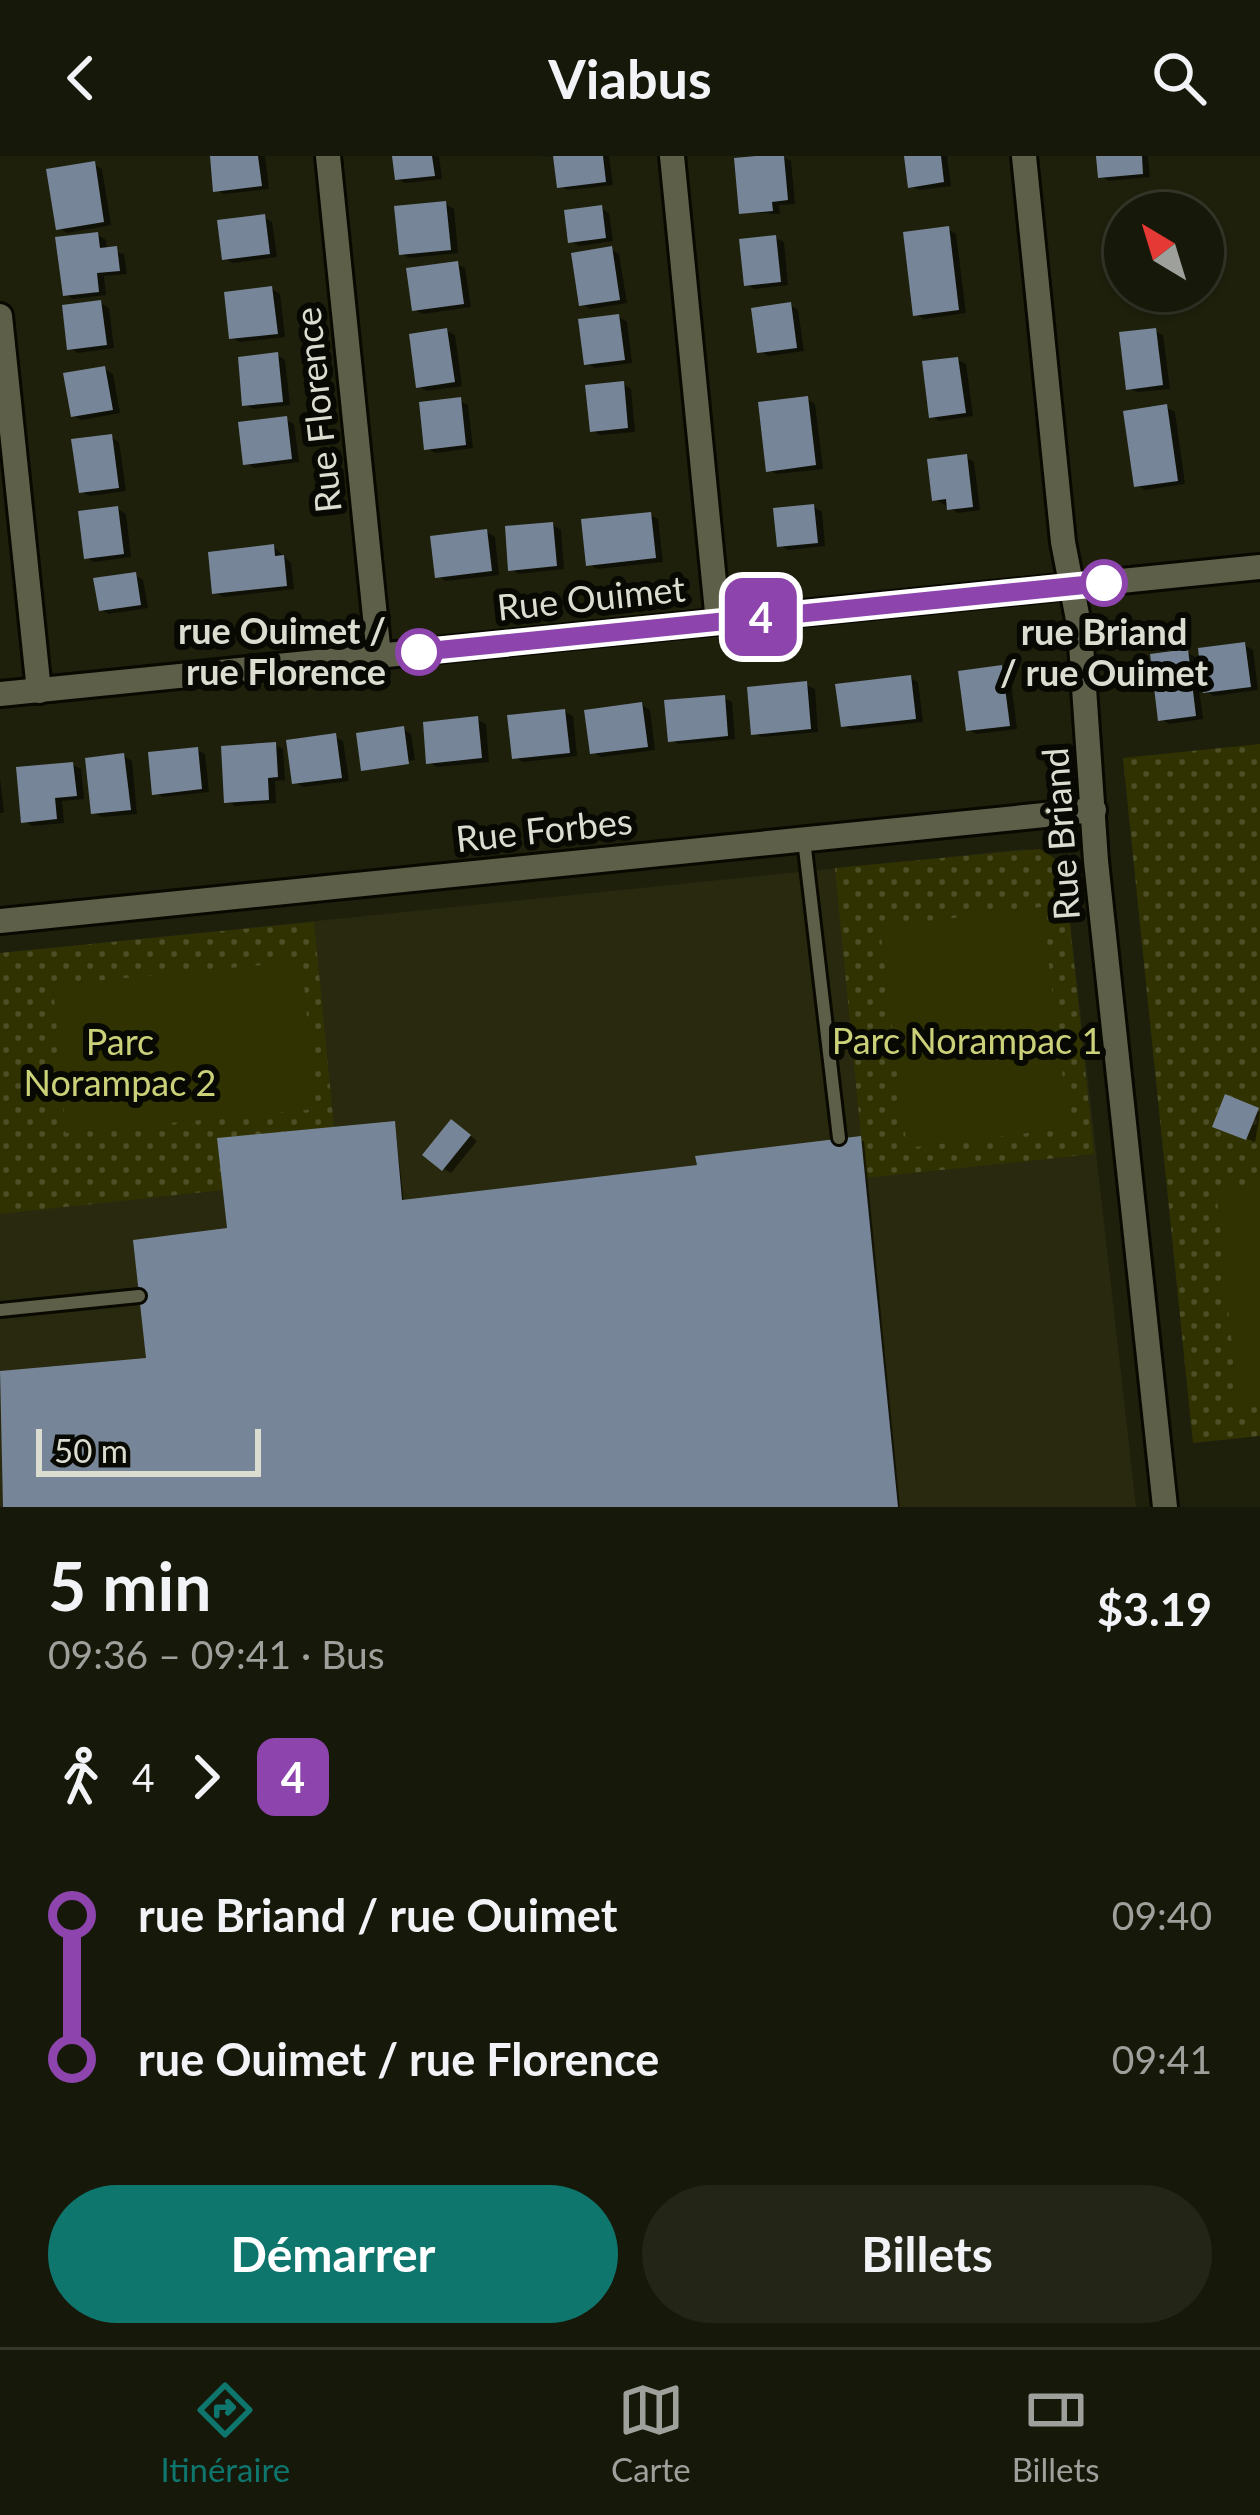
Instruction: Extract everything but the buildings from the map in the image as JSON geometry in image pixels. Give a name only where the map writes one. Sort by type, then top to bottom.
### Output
[{"type":"street","name":"Rue Florence","points":[[328,156],[379,656]]},
{"type":"street","points":[[672,156],[718,622]]},
{"type":"street","name":"Rue Briand","points":[[1024,156],[1165,1507]]},
{"type":"street","points":[[0,316],[39,691]]},
{"type":"street","name":"Rue Ouimet","points":[[0,694],[1260,567]]},
{"type":"street","name":"Rue Forbes","points":[[0,921],[1094,810]]},
{"type":"lane","points":[[804,841],[839,1138]]},
{"type":"lane","points":[[0,1310],[140,1296]]},
{"type":"shaded area","points":[[1026,849],[1048,853],[1065,877],[1136,1507],[0,1507],[0,953]]},
{"type":"green space","points":[[1260,744],[1260,1436],[1193,1443],[1123,758]]},
{"type":"green space","name":"Parc Norampac 1","points":[[1040,849],[1055,859],[1065,877],[1094,1154],[865,1178],[835,868]]},
{"type":"green space","points":[[1042,907],[1069,1128],[907,1148],[880,927]]},
{"type":"green space","name":"Parc Norampac 2","points":[[314,922],[334,1127],[223,1190],[0,1214],[0,953]]},
{"type":"green space","points":[[302,961],[315,1109],[66,1133],[53,985]]},
{"type":"green space","points":[[1260,1184],[1260,1403],[1238,1405],[1216,1188]]},
{"type":"bus line","name":"4","points":[[419,652],[1104,583]]},
{"type":"place","name":"rue Briand / rue Ouimet","points":[[1104,583]]},
{"type":"place","name":"rue Ouimet / rue Florence","points":[[419,652]]}]
